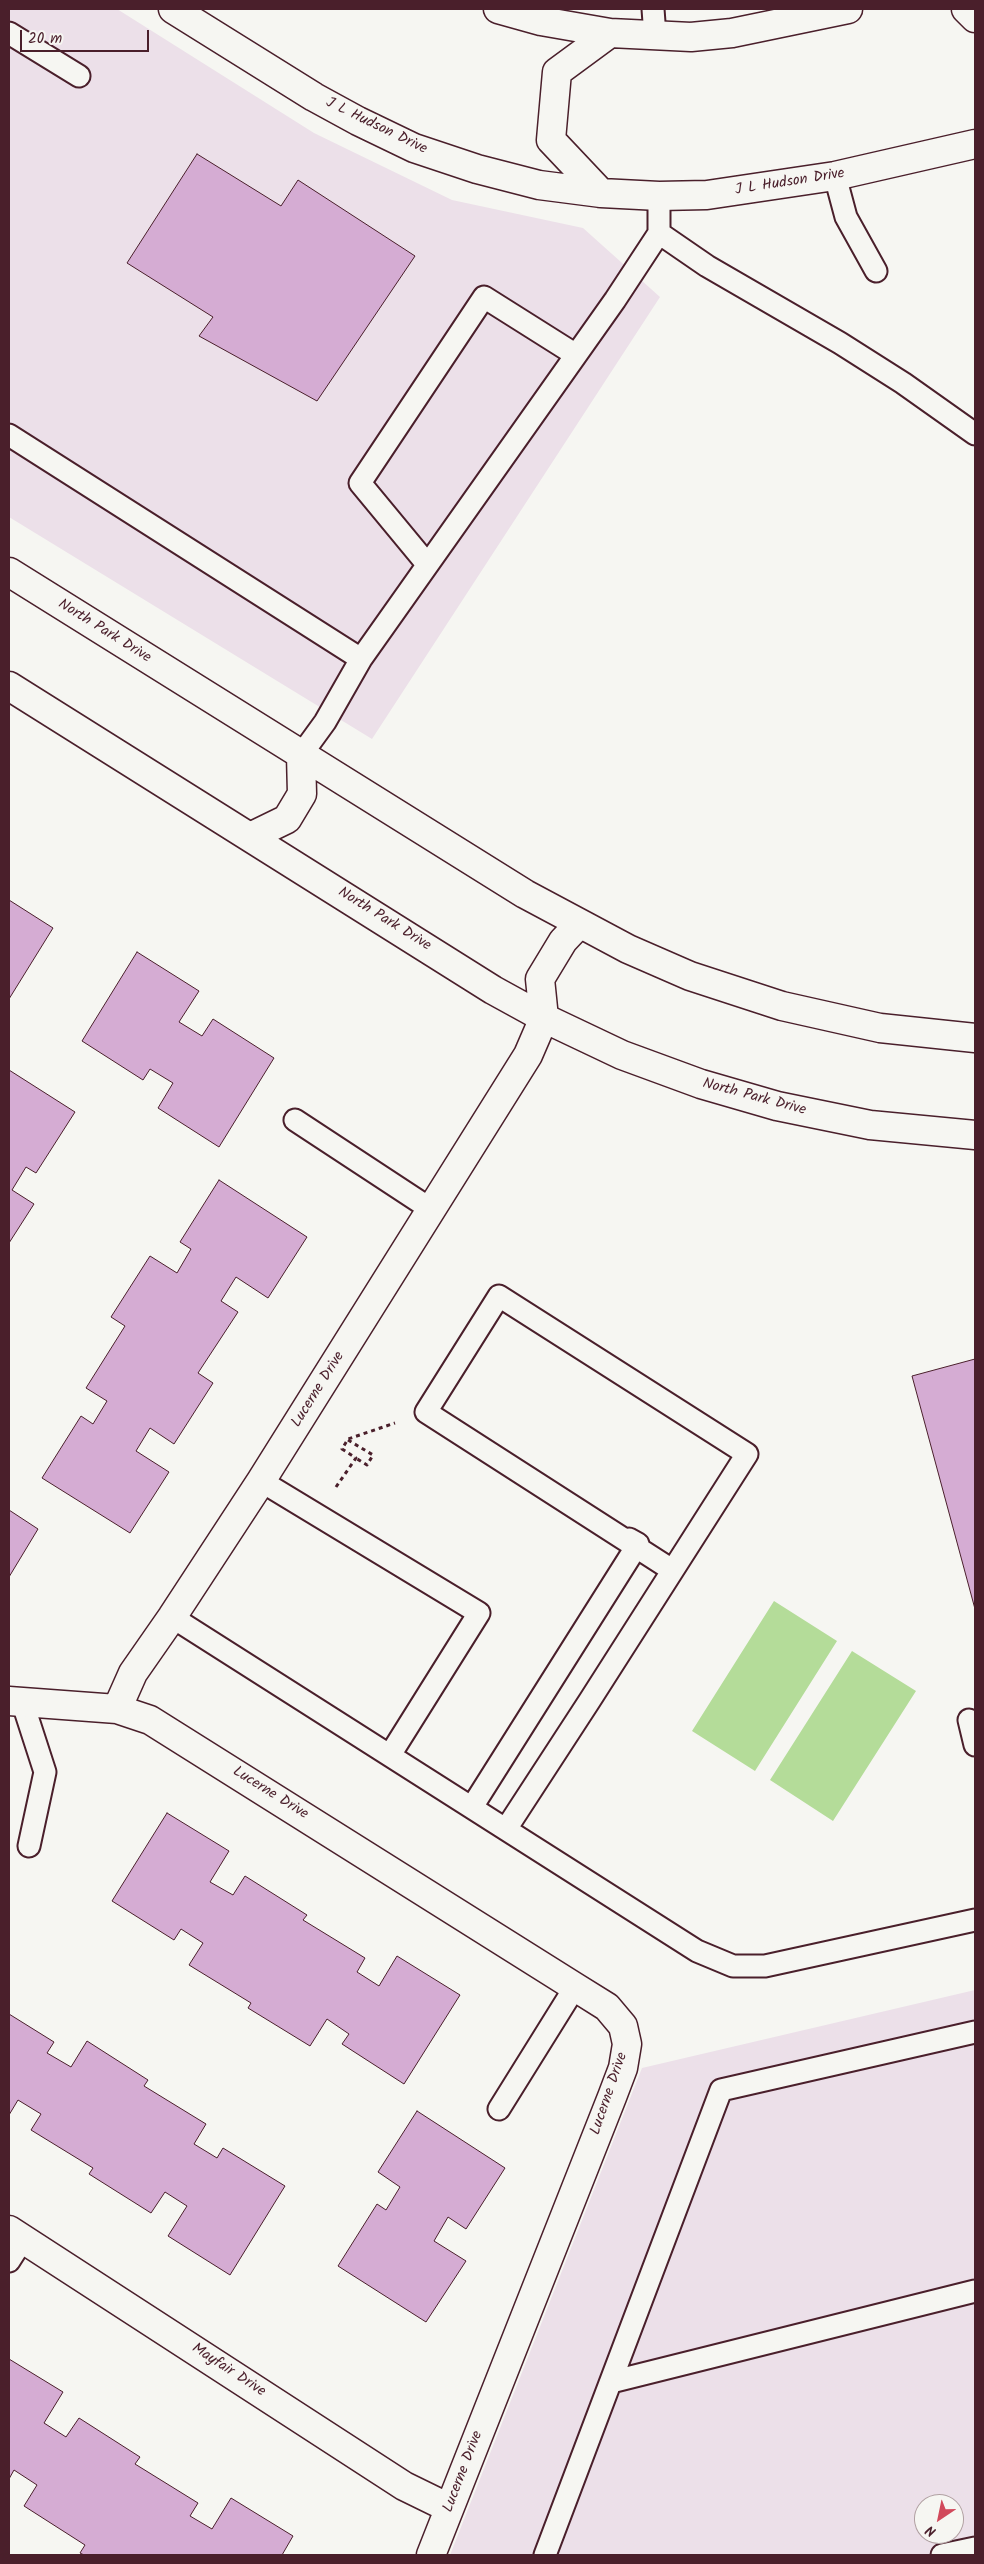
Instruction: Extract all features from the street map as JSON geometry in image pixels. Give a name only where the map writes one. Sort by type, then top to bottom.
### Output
[{"type":"street","name":"J L Hudson Drive","points":[[173,9],[314,96],[414,148],[476,169],[539,185],[601,193],[660,196],[716,194],[835,176],[975,144]]},
{"type":"street","points":[[498,9],[541,15],[610,33],[691,37],[732,33],[848,9]]},
{"type":"street","points":[[966,9],[975,18]]},
{"type":"street","points":[[601,193],[551,140],[557,72],[610,33]]},
{"type":"street","name":"North Park Drive","points":[[9,572],[525,894],[628,949],[690,976],[782,1006],[880,1028],[975,1038]]},
{"type":"street","name":"North Park Drive","points":[[9,686],[492,990],[544,1018],[622,1055],[701,1084],[777,1106],[870,1124],[975,1136]]},
{"type":"street","points":[[250,837],[287,819],[302,794],[301,755]]},
{"type":"street","points":[[544,1018],[540,979],[555,953],[580,924]]},
{"type":"street","name":"Lucerne Drive","points":[[431,2555],[622,2068],[627,2044],[623,2026],[607,2008],[575,1987],[179,1737],[150,1720],[116,1709],[132,1673],[172,1617],[261,1481],[432,1210],[528,1055],[544,1018]]},
{"type":"street","points":[[16,1702],[116,1709]]},
{"type":"street","name":"Mayfair Drive","points":[[13,2243],[404,2486],[450,2508]]},
{"type":"lane","points":[[653,9],[655,36]]},
{"type":"lane","points":[[9,33],[78,76]]},
{"type":"lane","points":[[835,176],[846,217],[876,271]]},
{"type":"lane","points":[[301,755],[325,722],[361,658],[576,355],[659,233],[660,196]]},
{"type":"lane","points":[[659,233],[707,266],[840,343],[903,383],[975,434]]},
{"type":"lane","points":[[427,564],[360,483],[484,297],[576,355]]},
{"type":"lane","points":[[9,435],[361,658]]},
{"type":"lane","points":[[295,1120],[432,1210]]},
{"type":"lane","points":[[427,1411],[499,1296],[747,1454],[506,1829]]},
{"type":"lane","points":[[500,1297],[746,1454],[674,1567],[427,1411],[500,1297]]},
{"type":"lane","points":[[427,1411],[672,1570]]},
{"type":"lane","points":[[261,1481],[479,1613],[390,1755]]},
{"type":"lane","points":[[472,1807],[638,1544]]},
{"type":"lane","points":[[172,1617],[697,1951],[733,1966],[765,1966],[975,1920]]},
{"type":"lane","points":[[16,1702],[45,1772],[29,1846]]},
{"type":"lane","points":[[969,1720],[975,1745]]},
{"type":"lane","points":[[499,2109],[575,1987]]},
{"type":"lane","points":[[545,2555],[721,2090],[975,2032]]},
{"type":"lane","points":[[611,2382],[975,2291]]},
{"type":"lane","points":[[942,2555],[975,2548]]},
{"type":"path","points":[[348,1439],[373,1455],[367,1465],[341,1449],[348,1439],[427,1411]]},
{"type":"path","points":[[318,1515],[356,1458],[342,1449],[348,1439]]},
{"type":"shaded area","points":[[9,9],[117,9],[314,133],[452,200],[583,228],[660,297],[372,739],[9,517]]},
{"type":"shaded area","points":[[975,1990],[975,2555],[450,2555],[642,2068]]},
{"type":"green space","points":[[774,1601],[837,1641],[755,1771],[692,1731]]},
{"type":"green space","points":[[852,1651],[916,1691],[833,1821],[770,1780]]},
{"type":"building","points":[[197,154],[281,206],[298,180],[415,256],[317,401],[199,336],[213,317],[127,263]]},
{"type":"building","points":[[9,900],[53,928],[9,999]]},
{"type":"building","points":[[137,952],[199,991],[179,1022],[202,1036],[213,1019],[274,1058],[219,1147],[158,1108],[173,1083],[150,1069],[143,1080],[82,1041]]},
{"type":"building","points":[[9,1070],[75,1112],[36,1173],[26,1167],[12,1190],[34,1204],[9,1243]]},
{"type":"building","points":[[219,1180],[307,1237],[268,1298],[236,1277],[221,1301],[238,1312],[198,1373],[213,1383],[174,1444],[150,1428],[136,1451],[169,1472],[130,1533],[42,1478],[81,1416],[93,1424],[107,1401],[86,1388],[125,1326],[111,1317],[150,1256],[177,1273],[191,1249],[180,1242]]},
{"type":"building","points":[[975,1359],[975,1609],[912,1376]]},
{"type":"building","points":[[9,1510],[38,1529],[9,1577]]},
{"type":"building","points":[[167,1813],[229,1851],[210,1882],[233,1895],[245,1876],[307,1915],[303,1920],[365,1958],[357,1972],[379,1986],[397,1956],[460,1995],[404,2084],[342,2044],[349,2034],[327,2019],[310,2046],[248,2008],[251,2003],[189,1965],[203,1943],[181,1929],[174,1940],[112,1901]]},
{"type":"building","points":[[9,2014],[54,2042],[47,2053],[71,2067],[87,2041],[148,2080],[144,2086],[206,2124],[194,2144],[217,2158],[223,2148],[285,2186],[230,2275],[168,2236],[187,2206],[165,2192],[151,2213],[89,2174],[93,2168],[31,2130],[41,2114],[18,2100],[9,2115]]},
{"type":"building","points":[[417,2111],[505,2168],[466,2229],[448,2217],[434,2241],[466,2261],[426,2322],[338,2266],[377,2204],[386,2210],[400,2187],[378,2172]]},
{"type":"building","points":[[9,2359],[63,2392],[44,2423],[66,2437],[79,2418],[140,2457],[135,2464],[198,2503],[190,2516],[212,2529],[231,2498],[293,2536],[282,2555],[84,2555],[80,2553],[85,2545],[24,2506],[37,2485],[14,2470],[9,2479]]}]
